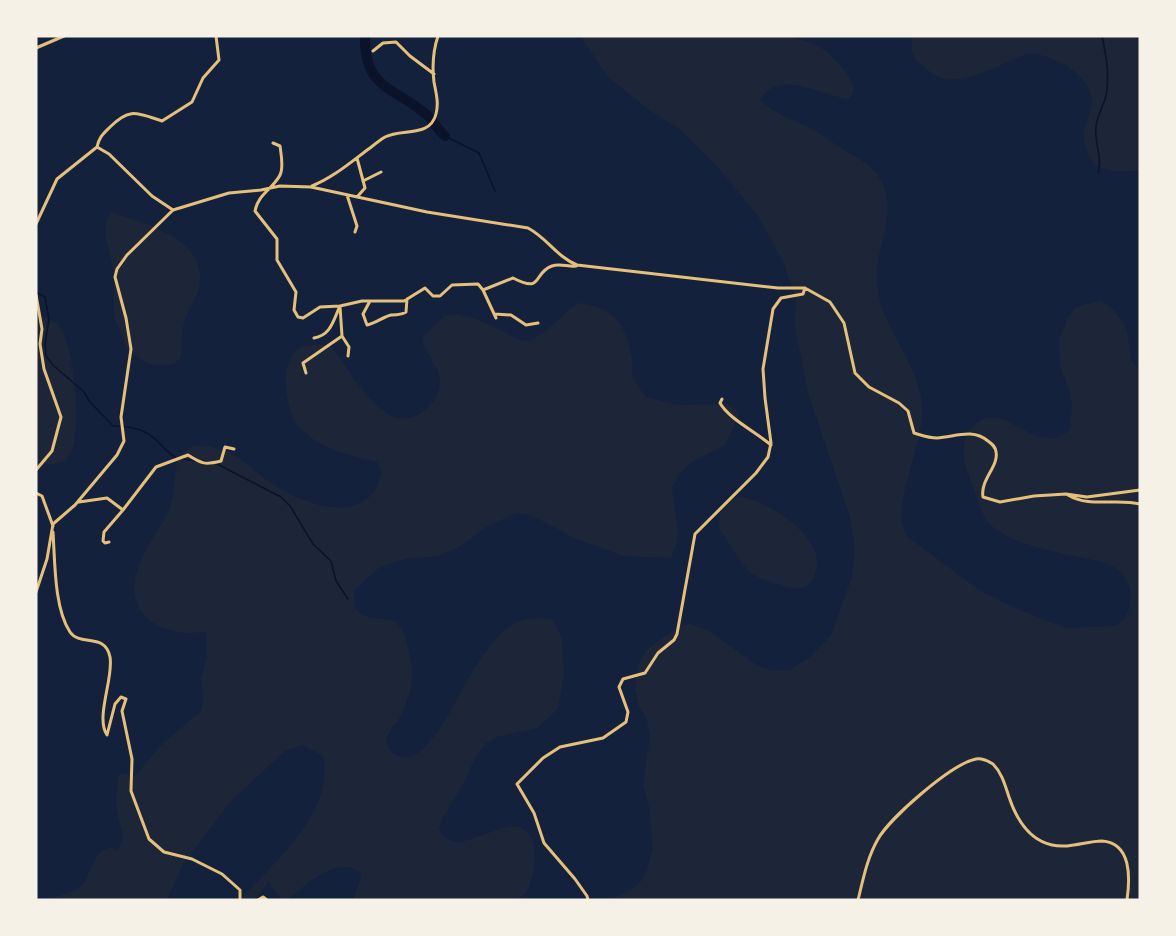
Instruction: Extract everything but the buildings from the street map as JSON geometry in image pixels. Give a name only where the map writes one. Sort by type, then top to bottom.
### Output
[{"type":"street","points":[[36,48],[64,36]]},
{"type":"street","points":[[36,224],[57,179],[97,147],[99,138],[122,115],[128,113],[142,115],[162,121],[192,102],[203,78],[219,60],[216,36]]},
{"type":"street","points":[[311,187],[328,180],[385,137],[417,132],[428,127],[436,117],[438,105],[434,52],[438,36]]},
{"type":"street","points":[[373,51],[383,42],[396,42],[418,63],[434,74]]},
{"type":"street","points":[[273,143],[280,146],[282,168],[280,176],[256,203],[255,211],[277,239],[277,260],[296,292],[294,310],[298,317],[303,318],[321,308],[362,301],[404,301],[425,288],[433,296],[440,296],[452,285],[478,284],[495,316],[511,315],[526,325],[538,323]]},
{"type":"street","points":[[97,147],[109,154],[152,196],[173,210]]},
{"type":"street","points":[[357,158],[365,188],[357,197]]},
{"type":"street","points":[[363,181],[381,172]]},
{"type":"street","points":[[36,592],[47,560],[53,524],[77,502],[117,455],[124,441],[121,417],[131,349],[126,318],[115,277],[117,269],[127,255],[173,210],[229,193],[280,186],[311,187],[427,212],[528,228],[537,233],[565,260],[577,265],[778,288],[805,288],[830,302],[834,307],[844,323],[855,373],[869,387],[899,403],[908,411],[914,433],[936,438],[973,433],[984,437],[993,445],[996,458],[982,490],[984,497],[1000,502],[1034,496],[1066,494],[1087,498],[1140,490]]},
{"type":"street","points":[[347,195],[357,226],[355,232]]},
{"type":"street","points":[[483,290],[513,278],[531,285],[545,270],[553,266],[573,267],[577,265]]},
{"type":"street","points":[[588,900],[575,879],[544,843],[534,813],[518,784],[543,758],[560,747],[603,738],[626,722],[628,711],[619,687],[623,680],[645,673],[658,653],[675,640],[695,534],[756,473],[768,457],[771,445],[763,369],[773,309],[782,298],[803,294],[805,288]]},
{"type":"street","points":[[36,295],[42,328],[40,344],[44,369],[61,417],[52,451],[36,470]]},
{"type":"street","points":[[370,301],[363,314],[367,325],[378,323],[389,315],[402,315],[406,312],[407,299]]},
{"type":"street","points":[[340,306],[342,336],[349,347],[348,356]]},
{"type":"street","points":[[314,338],[328,333],[340,306]]},
{"type":"street","points":[[306,373],[303,363],[342,336]]},
{"type":"street","points":[[722,399],[720,402],[723,407],[734,418],[771,445]]},
{"type":"street","points":[[109,543],[103,541],[104,532],[156,467],[188,455],[201,464],[211,464],[221,461],[225,447],[234,448]]},
{"type":"street","points":[[36,493],[42,496],[53,524],[61,614],[71,635],[80,640],[97,641],[106,649],[110,658],[104,730],[107,735],[115,704],[122,697],[126,699],[122,711],[132,759],[131,791],[149,839],[164,852],[192,859],[222,874],[240,890],[240,900]]},
{"type":"street","points":[[1066,494],[1075,499],[1105,502],[1126,501],[1140,504]]},
{"type":"street","points":[[77,502],[107,498],[123,510]]},
{"type":"street","points":[[858,900],[869,860],[878,839],[886,828],[935,782],[956,768],[976,759],[987,761],[998,771],[1016,815],[1025,829],[1037,839],[1054,846],[1102,841],[1118,847],[1125,856],[1129,869],[1127,900]]},
{"type":"street","points":[[258,900],[263,897],[267,900]]},
{"type":"shaded area","points":[[580,36],[785,36],[822,48],[843,70],[853,86],[849,99],[802,86],[789,85],[768,90],[760,100],[773,110],[815,131],[862,160],[875,172],[883,186],[887,199],[887,213],[877,270],[877,285],[887,319],[917,383],[922,417],[903,502],[902,526],[908,537],[979,590],[1019,610],[1066,628],[1115,626],[1120,623],[1129,608],[1131,594],[1128,582],[1109,564],[1042,549],[1008,537],[995,529],[986,519],[979,504],[965,466],[964,446],[972,428],[983,419],[995,418],[1007,421],[1044,438],[1057,437],[1070,429],[1072,407],[1070,393],[1060,366],[1059,340],[1068,317],[1076,307],[1100,301],[1110,306],[1124,324],[1128,335],[1131,360],[1140,372],[1140,900],[609,900],[633,889],[642,880],[647,871],[653,847],[649,807],[643,784],[650,735],[635,689],[638,665],[646,650],[679,626],[690,624],[708,630],[758,666],[772,670],[789,670],[808,659],[832,634],[852,576],[855,548],[850,517],[808,393],[795,327],[796,299],[783,261],[758,216],[718,167],[681,130],[652,112],[609,78]]},
{"type":"shaded area","points":[[913,36],[1140,36],[1140,170],[1106,169],[1093,162],[1088,155],[1084,135],[1092,105],[1090,92],[1080,77],[1065,65],[1048,57],[1030,54],[973,76],[944,79],[920,64],[914,57]]},
{"type":"shaded area","points":[[111,212],[157,228],[172,236],[195,257],[200,271],[199,288],[183,327],[180,359],[173,364],[161,366],[149,364],[128,351],[114,317],[114,274],[106,237],[106,222]]},
{"type":"shaded area","points":[[577,303],[600,308],[616,318],[629,345],[633,377],[646,397],[677,405],[727,404],[736,409],[739,416],[725,445],[692,462],[680,473],[672,488],[678,534],[671,558],[624,556],[574,538],[527,514],[516,513],[488,526],[461,546],[438,556],[406,559],[380,567],[355,589],[354,597],[355,608],[358,612],[367,617],[396,622],[407,642],[412,669],[410,691],[402,713],[387,739],[390,749],[398,756],[409,757],[421,751],[432,739],[468,678],[491,644],[502,633],[522,620],[538,618],[553,620],[562,639],[564,673],[558,709],[537,728],[496,737],[485,744],[475,758],[439,828],[445,838],[454,842],[511,827],[521,828],[528,832],[532,839],[535,856],[530,884],[526,892],[517,900],[353,900],[361,878],[360,872],[341,867],[321,874],[287,900],[282,900],[269,882],[254,900],[240,900],[299,835],[320,796],[325,776],[323,756],[303,745],[285,751],[231,801],[183,864],[167,900],[47,900],[77,890],[84,883],[98,854],[110,847],[118,851],[123,838],[116,807],[118,775],[135,776],[160,746],[201,711],[204,698],[201,680],[207,654],[206,632],[181,633],[154,624],[140,609],[134,589],[142,557],[170,507],[178,457],[195,446],[219,449],[236,456],[275,486],[304,500],[336,508],[365,501],[375,490],[382,472],[377,462],[341,452],[315,441],[296,424],[292,415],[287,396],[286,376],[290,358],[298,349],[316,345],[330,346],[381,409],[393,416],[407,418],[425,410],[438,392],[440,377],[426,349],[423,337],[444,316],[456,314],[477,319],[520,340],[531,341]]},
{"type":"shaded area","points":[[39,315],[59,326],[67,343],[74,379],[76,411],[74,443],[66,459],[59,463],[49,464],[36,460],[36,318]]},
{"type":"shaded area","points":[[739,496],[772,509],[802,532],[815,551],[817,562],[815,574],[809,584],[799,588],[781,585],[754,575],[743,564],[719,528],[723,508]]},
{"type":"waterway","points":[[365,36],[366,54],[375,77],[427,115],[445,136]]},
{"type":"waterway","points":[[1098,173],[1100,162],[1096,127],[1106,96],[1108,81],[1102,36]]},
{"type":"waterway","points":[[445,136],[479,153],[495,191]]},
{"type":"waterway","points":[[36,292],[45,297],[49,319],[45,344],[46,356],[53,365],[84,392],[90,402],[113,426],[143,431],[177,458]]},
{"type":"waterway","points":[[182,459],[198,461]]},
{"type":"waterway","points":[[202,461],[212,462]]},
{"type":"waterway","points":[[217,464],[281,497],[290,506],[313,544],[331,561],[336,581],[348,599]]}]
